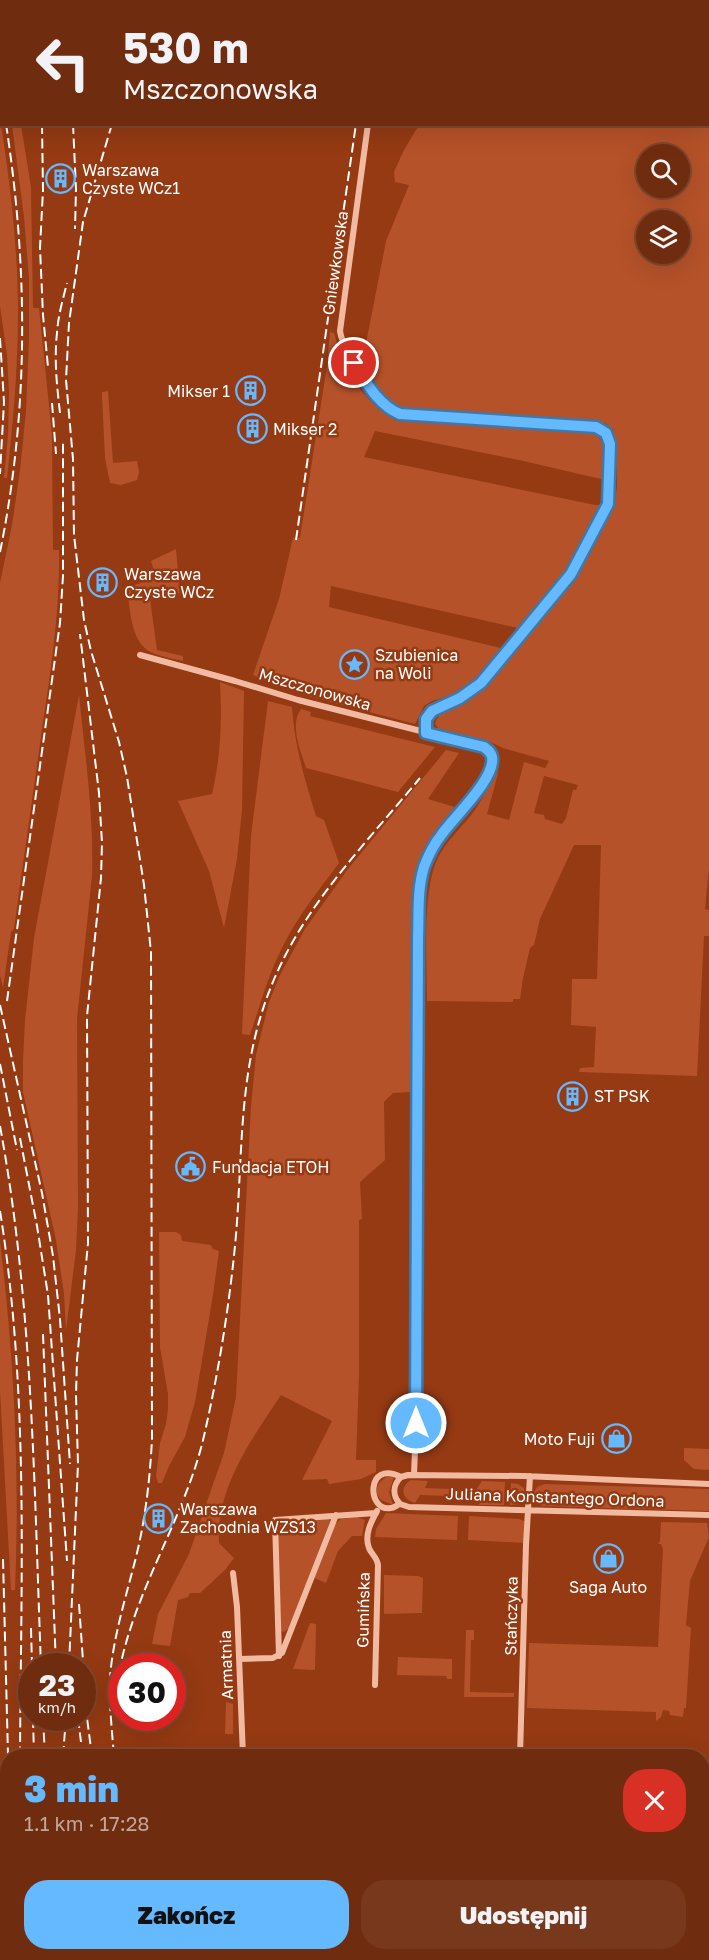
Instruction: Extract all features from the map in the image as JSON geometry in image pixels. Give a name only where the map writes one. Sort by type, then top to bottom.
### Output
[{"type":"street","name":"Gniewkowska","points":[[368,126],[340,331],[342,342],[349,355],[378,399],[393,411],[410,416],[596,427],[606,433],[610,444],[608,504],[571,574],[481,683],[460,698],[432,711],[426,719],[426,733]]},
{"type":"street","name":"Mszczonowska","points":[[140,655],[298,700],[484,747],[492,754],[490,771],[432,850],[423,872],[420,894],[417,1411],[414,1475]]},
{"type":"street","name":"Juliana Konstantego Ordona","points":[[709,1484],[530,1476],[414,1475],[401,1477],[394,1473],[387,1473],[378,1477],[374,1483],[373,1495],[381,1506],[391,1508],[400,1504],[409,1507],[709,1515]]},
{"type":"street","name":"Stańczyka","points":[[520,1749],[530,1476]]},
{"type":"street","points":[[400,1504],[394,1492],[397,1481],[401,1477]]},
{"type":"street","name":"Gumińska","points":[[375,1685],[378,1565],[368,1547],[367,1536],[381,1506]]},
{"type":"street","points":[[279,1656],[274,1520],[376,1513]]},
{"type":"street","points":[[240,1659],[279,1656],[285,1646],[336,1515]]},
{"type":"street","name":"Armatnia","points":[[233,1573],[240,1659],[243,1749]]},
{"type":"shaded area","points":[[1,126],[13,215],[18,288],[16,375],[7,478],[4,478],[9,393],[7,355],[0,306]]},
{"type":"shaded area","points":[[12,126],[21,126],[31,187],[33,308],[39,308],[52,435],[53,550],[59,550],[59,573],[52,662],[14,929],[11,932],[3,988],[0,975],[0,583],[12,525],[26,411],[29,279],[24,217]]},
{"type":"shaded area","points":[[418,126],[709,126],[709,868],[705,909],[709,910],[709,936],[704,936],[697,1076],[579,1072],[580,1068],[594,1067],[596,1027],[571,1025],[572,979],[597,979],[601,845],[574,845],[540,919],[534,945],[530,948],[520,999],[513,999],[513,1002],[427,1001],[427,911],[432,876],[440,854],[475,810],[499,770],[487,814],[509,820],[524,762],[545,768],[549,761],[503,748],[488,741],[440,730],[435,724],[437,718],[476,693],[507,663],[568,586],[602,531],[616,493],[617,472],[613,429],[605,423],[406,410],[393,405],[378,389],[362,364],[386,241],[409,185],[395,182],[394,172]],"holes":[[[544,776],[578,785],[576,790],[573,790],[566,818],[562,824],[534,813]]]},
{"type":"shaded area","points":[[330,332],[334,333],[343,360],[356,384],[374,404],[397,421],[590,432],[601,440],[604,446],[605,480],[375,431],[364,457],[603,505],[572,565],[522,629],[331,586],[329,607],[505,649],[472,685],[424,706],[415,724],[312,697],[253,675],[279,599],[293,538],[300,538],[327,366]]},
{"type":"shaded area","points":[[108,391],[113,463],[137,461],[139,472],[137,480],[121,485],[110,483],[105,458],[102,392]]},
{"type":"shaded area","points":[[176,549],[180,593],[150,599],[157,650],[183,656],[183,661],[155,654],[141,644],[133,628],[127,592],[135,585],[156,577],[151,561]]},
{"type":"shaded area","points":[[220,682],[244,691],[242,810],[237,859],[224,928],[209,871],[178,801],[212,794],[220,738]]},
{"type":"shaded area","points":[[79,695],[90,808],[92,876],[77,1019],[78,1208],[76,1250],[66,1331],[64,1294],[56,1240],[23,1092],[23,1060],[34,938]]},
{"type":"shaded area","points":[[268,701],[292,707],[298,749],[316,816],[324,820],[339,863],[301,915],[282,948],[268,980],[250,1035],[242,1034],[251,836]]},
{"type":"shaded area","points":[[301,709],[311,712],[310,716],[435,747],[398,792],[306,768],[296,730]]},
{"type":"shaded area","points":[[446,750],[459,753],[428,799],[455,807],[424,857],[416,887],[412,958],[411,1092],[393,1093],[384,1102],[385,1160],[360,1182],[362,1219],[359,1220],[359,1376],[356,1460],[376,1460],[376,1472],[361,1479],[329,1484],[327,1479],[302,1480],[332,1421],[281,1395],[238,1464],[223,1502],[219,1543],[234,1558],[225,1570],[200,1593],[190,1593],[188,1597],[178,1600],[170,1646],[152,1644],[158,1614],[189,1554],[224,1453],[236,1397],[251,1106],[256,1055],[269,1002],[279,977],[305,929],[348,869]]},
{"type":"shaded area","points":[[159,1232],[176,1232],[181,1235],[182,1241],[211,1245],[213,1249],[219,1251],[195,1402],[185,1437],[162,1483],[158,1483],[156,1476],[160,1443],[168,1409],[168,1394],[160,1347]]},
{"type":"shaded area","points":[[0,1241],[15,1415],[17,1503],[15,1590],[11,1590],[0,1390]]},
{"type":"shaded area","points":[[684,1448],[709,1449],[709,1470],[694,1469],[684,1460]]},
{"type":"shaded area","points":[[387,1477],[394,1477],[389,1492],[393,1505],[381,1500],[377,1494],[379,1484]]},
{"type":"shaded area","points":[[411,1480],[428,1481],[425,1488],[476,1490],[482,1481],[505,1482],[504,1505],[479,1505],[481,1497],[420,1495],[415,1503],[407,1499],[404,1493],[405,1486]]},
{"type":"shaded area","points":[[511,1483],[524,1488],[525,1499],[520,1504],[510,1505]]},
{"type":"shaded area","points":[[545,1484],[709,1489],[709,1511],[542,1506],[535,1501],[533,1494],[537,1487]]},
{"type":"shaded area","points":[[386,1513],[458,1516],[457,1540],[375,1537],[376,1529]]},
{"type":"shaded area","points":[[469,1516],[519,1519],[526,1522],[525,1543],[468,1540]]},
{"type":"shaded area","points":[[357,1517],[365,1520],[362,1536],[352,1536],[338,1551],[326,1583],[314,1578],[335,1524],[341,1519]]},
{"type":"shaded area","points":[[328,1518],[330,1521],[289,1628],[284,1632],[281,1631],[277,1527],[281,1522]]},
{"type":"shaded area","points":[[661,1522],[707,1523],[709,1537],[690,1581],[686,1625],[691,1628],[686,1708],[684,1708],[683,1717],[670,1715],[669,1711],[663,1710],[661,1717],[656,1721],[656,1712],[527,1708],[529,1643],[658,1647],[663,1549],[661,1544],[658,1544]]},
{"type":"shaded area","points":[[384,1575],[423,1578],[422,1613],[384,1614]]},
{"type":"shaded area","points":[[310,1623],[316,1624],[315,1670],[293,1669]]},
{"type":"shaded area","points":[[466,1630],[474,1630],[474,1640],[471,1640],[470,1692],[514,1693],[514,1697],[464,1697]]},
{"type":"shaded area","points":[[398,1657],[452,1659],[452,1679],[447,1679],[446,1676],[397,1675]]},
{"type":"shaded area","points":[[226,1702],[233,1704],[233,1734],[225,1734]]},
{"type":"railway","points":[[0,552],[16,445],[22,338],[18,231],[6,126]]},
{"type":"railway","points":[[42,126],[43,190],[40,248],[48,367]]},
{"type":"railway","points":[[73,126],[75,229]]},
{"type":"railway","points":[[111,126],[83,222],[69,323],[66,380],[73,459],[74,535],[84,620],[127,777],[144,885],[151,952],[152,1439],[143,1524],[117,1631],[110,1678],[114,1749]]},
{"type":"railway","points":[[296,540],[356,126]]},
{"type":"railway","points":[[60,413],[56,343],[67,283]]},
{"type":"railway","points":[[0,338],[4,402],[0,474]]},
{"type":"railway","points":[[52,403],[56,454]]},
{"type":"railway","points":[[7,1001],[60,623],[63,576],[63,441]]},
{"type":"railway","points":[[70,1653],[78,1464],[77,1360],[88,1243],[87,1016],[101,878],[102,843],[99,793],[80,634]]},
{"type":"railway","points":[[124,1653],[147,1583],[185,1496],[204,1436],[231,1285],[245,1095],[257,1028],[268,994],[296,935],[328,888],[420,778]]},
{"type":"railway","points":[[0,1005],[42,1193],[53,1256],[60,1319],[70,1464]]},
{"type":"railway","points":[[0,1064],[17,1150]]},
{"type":"railway","points":[[0,1126],[11,1193],[26,1328],[34,1463],[41,1653]]},
{"type":"railway","points":[[20,1138],[48,1295],[67,1561]]},
{"type":"railway","points":[[0,1211],[16,1347],[19,1415],[22,1551],[20,1749]]},
{"type":"railway","points":[[43,1334],[55,1653]]},
{"type":"railway","points":[[3,1559],[8,1749]]},
{"type":"railway","points":[[79,1604],[91,1749]]},
{"type":"railway","points":[[31,1628],[32,1653]]},
{"type":"railway","points":[[33,1731],[34,1749]]},
{"type":"railway","points":[[44,1731],[45,1749]]},
{"type":"railway","points":[[64,1749],[65,1731]]},
{"type":"railway","points":[[80,1731],[81,1742]]},
{"type":"place","name":"Warszawa Czyste WCz1","points":[[61,179]]},
{"type":"place","name":"Mikser 1","points":[[251,391]]},
{"type":"place","name":"Mikser 2","points":[[252,429]]},
{"type":"place","name":"Warszawa Czyste WCz","points":[[103,583]]},
{"type":"place","name":"Szubienica na Woli","points":[[354,664]]},
{"type":"place","name":"ST PSK","points":[[573,1096]]},
{"type":"place","name":"Fundacja ETOH","points":[[191,1167]]},
{"type":"place","name":"Moto Fuji","points":[[616,1439]]},
{"type":"place","name":"Warszawa Zachodnia WZS13","points":[[159,1518]]},
{"type":"place","name":"Saga Auto","points":[[608,1559]]},
{"type":"route","points":[[354,363],[378,399],[385,406],[400,414],[596,427],[606,433],[610,444],[608,504],[571,574],[481,683],[460,698],[432,711],[426,719],[426,733],[484,747],[492,754],[493,760],[486,778],[441,835],[432,850],[422,878],[420,894],[416,1423]]}]
